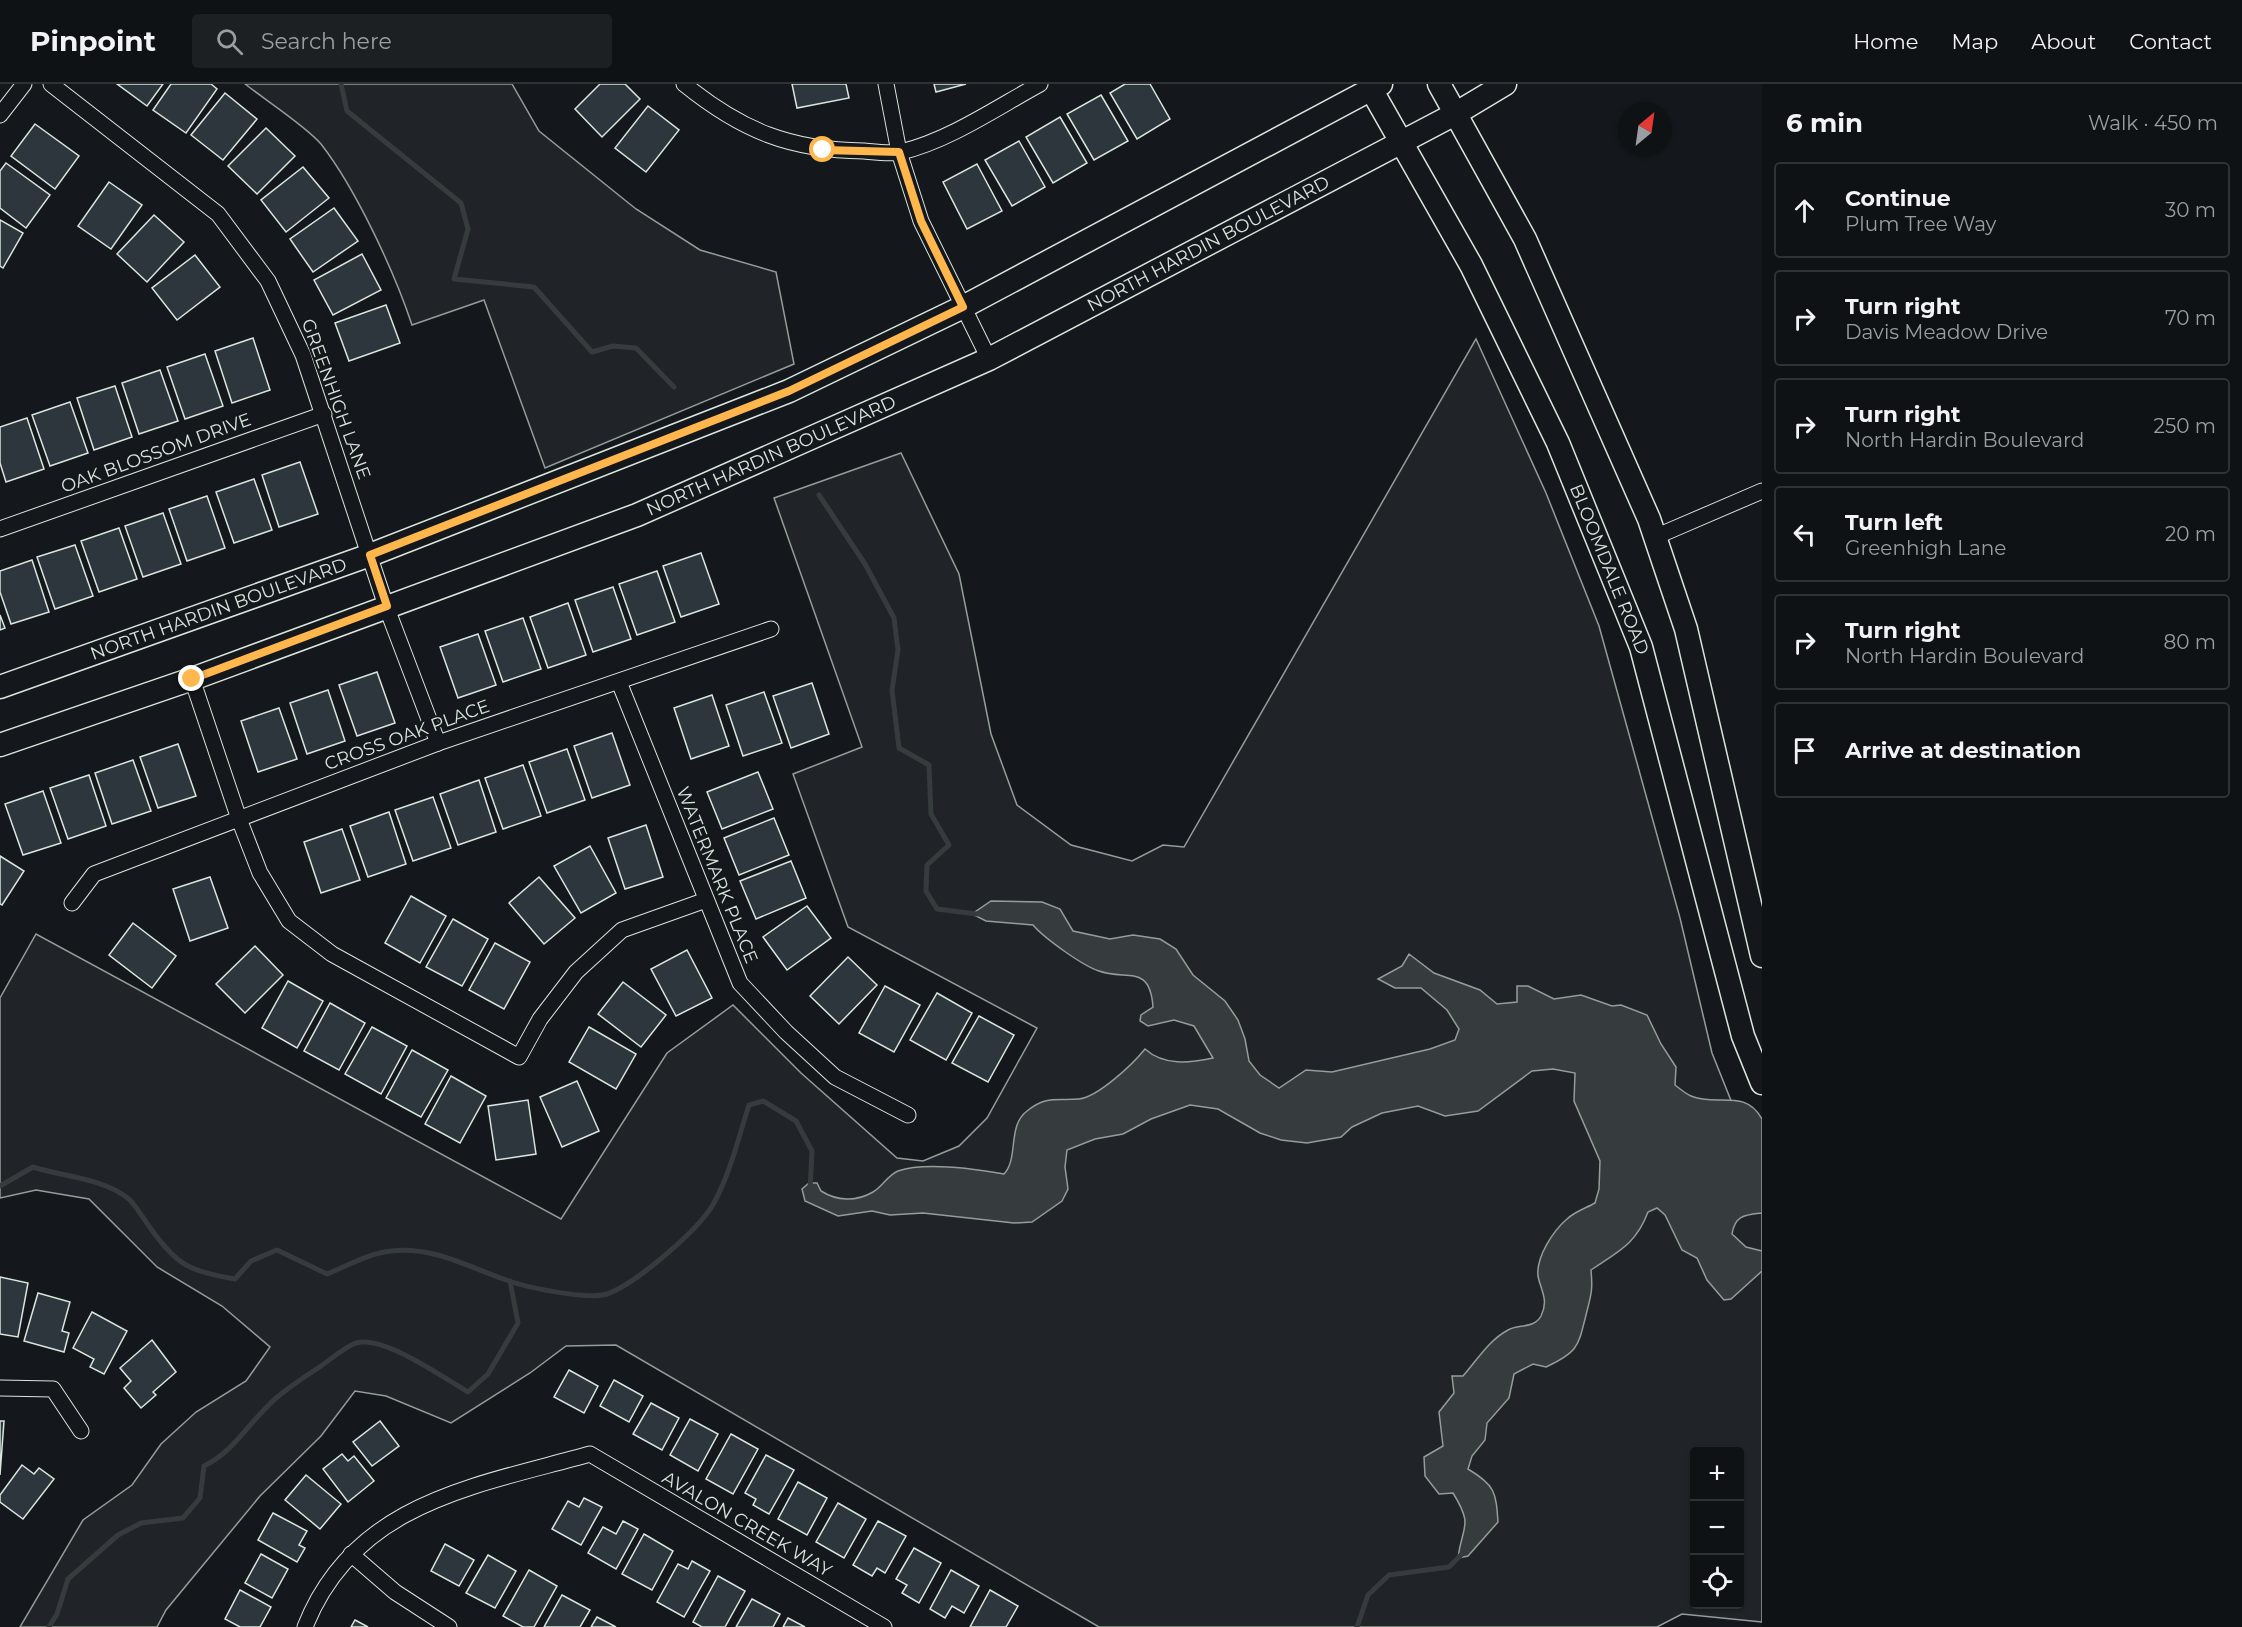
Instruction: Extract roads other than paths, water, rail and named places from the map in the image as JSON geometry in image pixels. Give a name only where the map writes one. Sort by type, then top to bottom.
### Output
[{"type":"street","points":[[0,115],[24,84]]},
{"type":"street","name":"GREENHIGH LANE","points":[[51,84],[218,214],[268,280],[303,355],[387,606],[438,743]]},
{"type":"street","points":[[684,84],[711,106],[766,135],[823,150],[899,152],[961,128],[1040,84]]},
{"type":"street","points":[[886,84],[899,152],[921,221],[988,358]]},
{"type":"street","points":[[1439,84],[1525,239],[1655,537],[1686,629],[1762,956]]},
{"type":"street","name":"NORTH HARDIN BOULEVARD","points":[[0,746],[192,679],[637,515],[988,358],[1455,114],[1505,84]]},
{"type":"street","name":"NORTH HARDIN BOULEVARD","points":[[0,687],[370,555],[789,391],[963,307],[1376,87]]},
{"type":"street","name":"BLOOMDALE ROAD","points":[[1376,87],[1401,142],[1471,265],[1553,433],[1641,646],[1743,1036],[1762,1083]]},
{"type":"street","name":"OAK BLOSSOM DRIVE","points":[[0,529],[324,414]]},
{"type":"street","points":[[1655,537],[1762,490]]},
{"type":"street","name":"CROSS OAK PLACE","points":[[72,903],[94,874],[438,743],[771,629]]},
{"type":"street","points":[[192,679],[238,819],[260,873],[289,921],[332,954],[519,1058],[540,1019],[576,972],[622,930],[706,900]]},
{"type":"street","name":"WATERMARK PLACE","points":[[618,682],[740,983],[778,1024],[835,1077],[908,1115]]},
{"type":"street","points":[[0,1388],[53,1389],[81,1431]]},
{"type":"street","name":"AVALON CREEK WAY","points":[[351,1554],[388,1523],[430,1501],[590,1454],[884,1627]]},
{"type":"street","points":[[305,1627],[325,1587],[351,1554],[394,1592],[449,1627]]},
{"type":"waterway","points":[[341,84],[347,111],[461,203],[468,229],[454,279],[534,287],[592,352],[613,346],[636,348],[674,387]]},
{"type":"waterway","points":[[819,495],[865,564],[894,618],[898,650],[892,690],[899,748],[929,765],[931,814],[949,845],[927,865],[926,891],[937,909],[977,914]]},
{"type":"waterway","points":[[0,1186],[33,1167],[95,1182],[129,1199],[169,1252],[178,1259],[196,1270],[235,1279],[251,1261],[277,1250],[327,1274],[375,1254],[407,1250],[452,1259],[530,1287],[586,1295],[607,1294],[635,1279],[668,1253],[698,1224],[721,1188],[749,1105],[763,1101],[796,1121],[812,1151],[810,1190]]},
{"type":"waterway","points":[[49,1627],[57,1614],[68,1579],[118,1535],[141,1523],[183,1518],[200,1498],[204,1466],[230,1448],[276,1398],[347,1348],[356,1343],[368,1342],[382,1345],[414,1359],[468,1392],[488,1374],[518,1323],[510,1281]]},
{"type":"waterway","points":[[1357,1627],[1368,1595],[1389,1575],[1449,1567],[1462,1554]]}]
